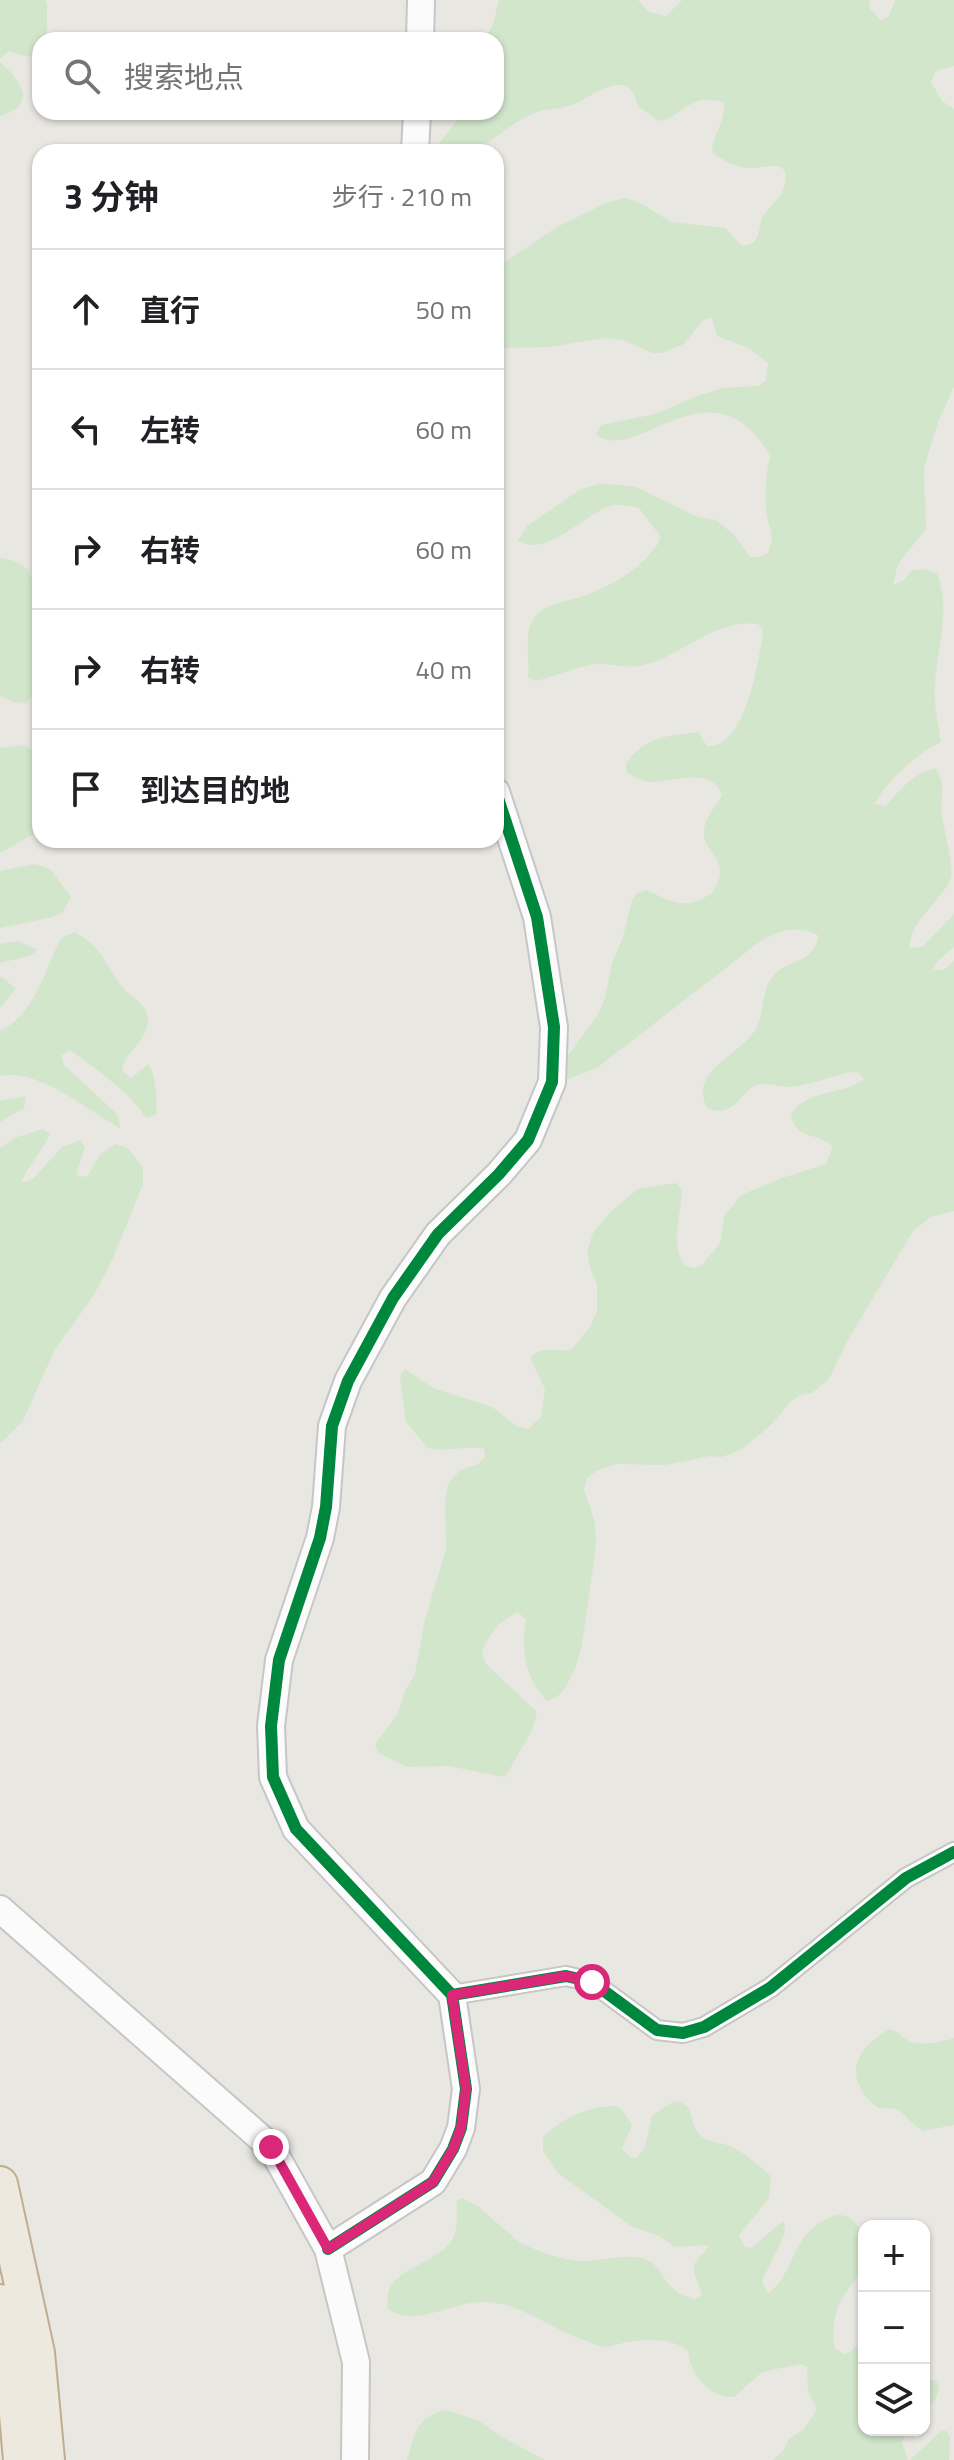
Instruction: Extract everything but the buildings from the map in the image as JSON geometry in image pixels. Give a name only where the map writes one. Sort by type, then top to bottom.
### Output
[{"type":"highway","points":[[0,2184],[37,2353],[47,2460]]},
{"type":"highway","points":[[0,2302],[12,2357],[21,2460]]},
{"type":"street","points":[[420,32],[421,0]]},
{"type":"street","points":[[415,144],[417,120]]},
{"type":"street","points":[[328,2249],[433,2182],[453,2149],[461,2128],[466,2089],[452,1995],[296,1829],[273,1777],[271,1726],[279,1660],[320,1538],[326,1507],[332,1426],[348,1381],[393,1298],[438,1234],[499,1174],[528,1140],[552,1082],[554,1027],[537,917],[504,816]]},
{"type":"street","points":[[452,1995],[566,1976],[592,1982],[657,2030],[683,2033],[704,2027],[770,1988],[906,1878],[954,1852]]},
{"type":"street","points":[[0,1909],[271,2147],[328,2249],[356,2362],[355,2460]]},
{"type":"green space","points":[[0,0],[44,0],[47,3],[47,31],[32,32],[32,55],[29,57],[9,51],[0,59]]},
{"type":"green space","points":[[499,0],[638,0],[649,12],[666,16],[682,0],[869,0],[870,9],[881,21],[889,16],[895,0],[954,0],[954,66],[936,71],[931,82],[942,101],[954,109],[954,387],[938,422],[924,468],[926,529],[898,564],[893,585],[904,580],[913,570],[925,569],[937,574],[943,605],[935,682],[941,742],[904,768],[874,804],[886,806],[920,774],[935,768],[939,774],[941,809],[952,873],[940,896],[915,928],[909,948],[922,947],[954,914],[954,947],[932,971],[945,969],[954,961],[954,1211],[931,1217],[913,1231],[849,1338],[829,1379],[812,1393],[791,1401],[770,1426],[742,1449],[722,1457],[710,1456],[665,1465],[617,1464],[596,1471],[587,1478],[584,1489],[595,1522],[596,1546],[582,1645],[565,1688],[557,1697],[547,1701],[534,1683],[526,1664],[526,1620],[518,1612],[496,1628],[482,1652],[486,1664],[537,1712],[532,1731],[505,1777],[448,1766],[408,1767],[378,1753],[375,1744],[397,1715],[415,1674],[425,1619],[446,1549],[445,1502],[448,1484],[460,1470],[478,1464],[485,1457],[484,1449],[428,1448],[406,1422],[400,1377],[405,1369],[433,1388],[492,1407],[518,1427],[528,1429],[541,1417],[545,1389],[530,1358],[544,1350],[571,1350],[590,1327],[597,1311],[597,1284],[587,1251],[593,1233],[610,1212],[638,1189],[676,1183],[682,1189],[678,1249],[686,1266],[696,1268],[720,1243],[724,1216],[741,1195],[826,1164],[833,1147],[797,1128],[791,1114],[798,1106],[815,1096],[864,1079],[859,1073],[851,1072],[796,1086],[760,1084],[726,1110],[708,1109],[703,1096],[704,1084],[710,1073],[757,1027],[770,981],[780,970],[805,957],[815,946],[819,936],[803,930],[780,932],[758,943],[597,1068],[568,1079],[564,1071],[564,1061],[597,1016],[605,998],[612,963],[623,937],[632,900],[646,890],[678,903],[693,902],[712,893],[720,872],[719,864],[704,838],[705,824],[722,795],[717,786],[701,778],[645,781],[627,773],[626,764],[641,748],[658,739],[698,732],[707,746],[720,743],[732,733],[741,719],[754,681],[763,631],[758,624],[727,627],[644,665],[589,665],[535,681],[528,677],[528,641],[536,615],[620,579],[648,556],[658,544],[660,536],[639,508],[614,505],[542,544],[530,545],[518,541],[527,526],[581,489],[600,484],[636,487],[698,517],[716,520],[735,536],[750,557],[768,553],[772,535],[767,515],[766,488],[770,456],[747,427],[724,414],[699,413],[612,441],[596,434],[601,425],[655,414],[723,388],[759,386],[766,380],[768,363],[748,348],[717,336],[712,318],[703,320],[684,344],[661,353],[653,353],[623,340],[606,338],[548,347],[504,348],[504,263],[557,227],[608,202],[626,198],[671,222],[725,228],[742,246],[748,245],[757,237],[764,215],[782,193],[786,177],[780,167],[742,167],[712,152],[723,114],[723,102],[701,100],[658,121],[638,106],[634,94],[627,87],[619,85],[610,86],[569,106],[532,114],[485,144],[438,144],[458,120],[504,120],[504,32],[488,32]]},
{"type":"green space","points":[[0,62],[20,84],[23,99],[12,111],[0,116]]},
{"type":"green space","points":[[0,558],[23,566],[32,580],[32,695],[27,703],[13,702],[0,696]]},
{"type":"green space","points":[[25,745],[32,750],[32,835],[0,853],[0,748]]},
{"type":"green space","points":[[35,864],[50,869],[71,897],[63,912],[0,928],[0,871]]},
{"type":"green space","points":[[75,932],[96,948],[119,983],[147,1013],[145,1033],[122,1070],[131,1078],[149,1064],[155,1083],[157,1114],[146,1118],[120,1089],[70,1050],[61,1056],[64,1065],[118,1115],[120,1128],[46,1084],[14,1075],[0,1076],[0,1031],[22,1014],[31,1002],[61,938]]},
{"type":"green space","points":[[18,941],[38,950],[29,956],[0,963],[0,944]]},
{"type":"green space","points":[[0,978],[16,989],[0,1008]]},
{"type":"green space","points":[[26,1096],[24,1108],[0,1122],[0,1101]]},
{"type":"green space","points":[[43,1129],[50,1134],[21,1183],[33,1179],[62,1147],[80,1140],[85,1147],[76,1175],[87,1177],[101,1153],[116,1144],[129,1149],[143,1168],[143,1184],[113,1258],[94,1295],[55,1349],[23,1421],[0,1444],[0,1148],[14,1138]]},
{"type":"green space","points":[[890,2029],[918,2043],[954,2038],[954,2125],[923,2131],[899,2111],[878,2108],[859,2086],[856,2076],[860,2055],[877,2037]]},
{"type":"green space","points":[[674,2101],[681,2103],[689,2110],[702,2137],[736,2149],[771,2177],[769,2198],[739,2235],[745,2247],[751,2248],[784,2220],[785,2233],[762,2281],[768,2293],[783,2277],[800,2244],[817,2224],[840,2215],[855,2222],[858,2227],[858,2276],[837,2310],[834,2347],[844,2354],[858,2345],[858,2436],[905,2436],[902,2442],[908,2460],[773,2460],[783,2451],[789,2439],[804,2429],[817,2409],[808,2392],[807,2367],[801,2364],[762,2372],[734,2397],[725,2396],[703,2383],[693,2368],[688,2351],[674,2343],[648,2340],[604,2347],[572,2336],[517,2309],[487,2302],[418,2316],[398,2314],[388,2309],[392,2284],[446,2248],[453,2238],[457,2224],[457,2200],[462,2198],[479,2207],[519,2242],[533,2249],[579,2261],[642,2258],[650,2261],[675,2290],[695,2299],[702,2295],[694,2265],[708,2245],[675,2247],[659,2236],[631,2226],[558,2173],[543,2151],[543,2137],[567,2119],[595,2108],[615,2106],[622,2109],[632,2125],[622,2148],[630,2157],[637,2158],[645,2147],[652,2116]]},
{"type":"green space","points":[[930,2379],[940,2387],[930,2405]]},
{"type":"green space","points":[[447,2410],[479,2421],[545,2460],[407,2460],[415,2434],[423,2421]]},
{"type":"green space","points":[[941,2431],[947,2431],[950,2437],[949,2460],[910,2460]]},
{"type":"cycle path","points":[[328,2249],[433,2182],[453,2149],[461,2128],[466,2089],[452,1995],[296,1829],[273,1777],[271,1726],[279,1660],[320,1538],[326,1507],[332,1426],[348,1381],[393,1298],[438,1234],[499,1174],[528,1140],[552,1082],[554,1027],[537,917],[504,816]]},
{"type":"cycle path","points":[[452,1995],[566,1976],[592,1982],[657,2030],[683,2033],[704,2027],[770,1988],[906,1878],[954,1852]]},
{"type":"route","points":[[271,2147],[328,2249],[433,2182],[453,2149],[461,2128],[466,2089],[452,1995],[566,1976],[592,1982]]}]
